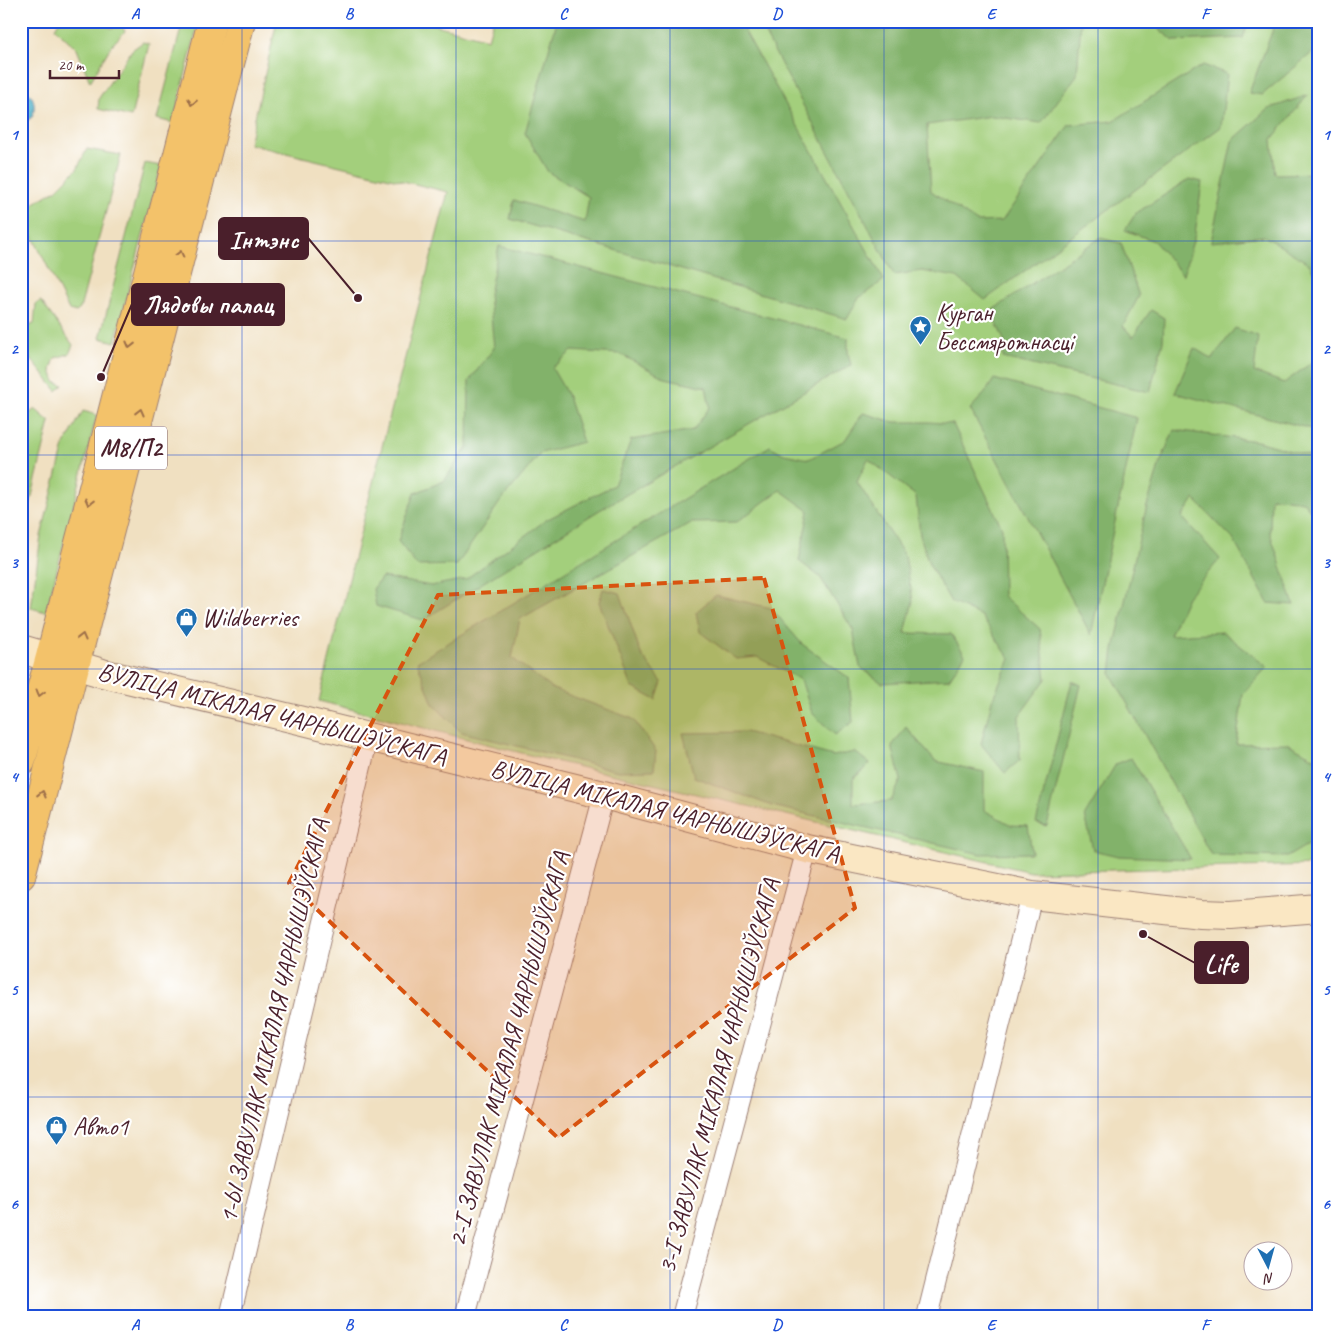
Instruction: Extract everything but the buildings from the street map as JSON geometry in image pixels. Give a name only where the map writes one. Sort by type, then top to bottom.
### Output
[{"type":"main road","name":"М8/П2","points":[[21,876],[62,661],[212,21]]},
{"type":"main road","name":"М8/П2","points":[[21,762],[62,661],[241,21]]},
{"type":"street","name":"ВУЛІЦА МІКАЛАЯ ЧАРНЫШЭЎСКАГА","points":[[21,649],[102,673],[604,795],[806,849],[1032,895],[1201,914],[1231,915],[1319,908]]},
{"type":"street","name":"1-Ы ЗАВУЛАК МІКАЛАЯ ЧАРНЫШЭЎСКАГА","points":[[230,1317],[368,738]]},
{"type":"street","name":"2-І ЗАВУЛАК МІКАЛАЯ ЧАРНЫШЭЎСКАГА","points":[[465,1317],[604,795]]},
{"type":"street","name":"3-І ЗАВУЛАК МІКАЛАЯ ЧАРНЫШЭЎСКАГА","points":[[682,1317],[806,849]]},
{"type":"street","points":[[927,1317],[1032,895]]},
{"type":"highlighted area","points":[[764,578],[855,908],[558,1138],[289,883],[438,595]]},
{"type":"green space","points":[[59,21],[102,21],[110,28],[122,27],[125,31],[111,46],[90,82],[77,49],[55,28]]},
{"type":"green space","points":[[183,21],[199,21],[173,123],[157,119]]},
{"type":"green space","points":[[277,21],[420,21],[488,39],[493,21],[1319,21],[1319,865],[1031,872],[537,757],[319,701],[378,462],[448,192],[249,144]]},
{"type":"green space","points":[[557,21],[739,21],[884,280],[859,298],[847,319],[510,219],[514,200],[585,222],[589,197],[548,172],[525,133]]},
{"type":"green space","points":[[758,21],[1081,21],[1077,75],[1041,123],[992,116],[927,125],[931,191],[977,222],[1002,221],[1069,125],[1113,121],[1203,65],[1227,74],[1221,127],[985,300],[957,277],[922,271],[894,275]]},
{"type":"green space","points":[[1149,21],[1249,21],[1243,38],[1174,41]]},
{"type":"green space","points":[[1276,21],[1319,21],[1319,47],[1262,95],[1249,93]]},
{"type":"green space","points":[[143,42],[149,44],[131,117],[98,109],[99,98],[132,50]]},
{"type":"green space","points":[[1308,95],[1272,139],[1275,174],[1315,173],[1319,175],[1319,278],[1308,263],[1264,236],[1211,242],[1232,141],[1268,109]]},
{"type":"green space","points":[[87,149],[121,155],[80,309],[76,312],[69,310],[25,221],[23,210],[56,190],[77,169]]},
{"type":"green space","points":[[145,163],[161,166],[115,342],[100,338]]},
{"type":"green space","points":[[1190,179],[1202,182],[1195,234],[1183,275],[1154,241],[1125,230],[1136,213]]},
{"type":"green space","points":[[1100,238],[1121,243],[1139,296],[1123,326],[1133,337],[1151,310],[1164,318],[1163,341],[1150,392],[1003,358],[1004,340],[991,311]]},
{"type":"green space","points":[[499,246],[848,338],[848,353],[851,365],[598,511],[423,620],[376,606],[373,589],[382,577],[431,586],[466,579],[546,520],[614,485],[631,440],[693,430],[710,407],[706,387],[665,378],[620,354],[572,351],[552,368],[567,394],[583,442],[541,453],[500,502],[457,565],[417,566],[398,541],[415,493],[444,481],[468,446],[469,381],[494,348],[489,294]]},
{"type":"green space","points":[[41,301],[73,345],[69,354],[55,358],[51,370],[55,382],[63,385],[57,391],[21,347],[21,329],[34,324],[36,304]]},
{"type":"green space","points":[[1235,328],[1258,336],[1254,372],[1284,383],[1319,357],[1319,431],[1175,393],[1194,348],[1212,359]]},
{"type":"green space","points":[[994,379],[1137,418],[1091,635],[970,409],[985,393]]},
{"type":"green space","points":[[35,409],[50,422],[21,541],[21,420]]},
{"type":"green space","points":[[83,411],[97,415],[46,612],[31,608],[41,536],[64,446]]},
{"type":"green space","points":[[863,413],[894,422],[953,424],[1002,528],[1003,596],[1040,629],[1046,679],[1019,716],[1020,760],[1005,773],[981,744],[992,700],[1010,659],[981,616],[951,602],[929,564],[920,535],[916,496],[868,459],[857,482],[905,556],[913,601],[905,633],[951,634],[965,655],[949,679],[882,683],[860,667],[853,630],[820,577],[799,561],[809,511],[780,490],[737,522],[691,523],[520,619],[512,658],[553,689],[633,719],[656,751],[654,770],[618,771],[461,732],[433,704],[417,662],[770,446],[784,454],[809,459],[845,440]]},
{"type":"green space","points":[[1174,430],[1257,441],[1319,459],[1319,522],[1303,501],[1271,497],[1270,533],[1294,605],[1268,603],[1233,539],[1194,499],[1182,517],[1220,559],[1187,597],[1170,635],[1223,632],[1267,667],[1243,694],[1236,744],[1287,743],[1318,760],[1319,838],[1287,857],[1211,855],[1111,674],[1114,649],[1146,509],[1160,463]]},
{"type":"green space","points":[[603,589],[620,593],[641,654],[662,682],[656,700],[632,687],[599,602]]},
{"type":"green space","points":[[716,595],[771,608],[802,644],[849,678],[853,722],[835,735],[812,713],[801,680],[757,657],[736,659],[700,632],[696,612]]},
{"type":"green space","points":[[1072,681],[1081,685],[1047,826],[1036,823]]},
{"type":"green space","points":[[906,727],[935,761],[984,772],[984,810],[1011,825],[1028,826],[1032,853],[981,854],[772,806],[694,777],[683,733],[746,732],[833,756],[855,752],[870,764],[853,779],[853,804],[891,801],[901,780],[892,746]]},
{"type":"green space","points":[[1131,758],[1191,859],[1118,856],[1093,850],[1085,815],[1116,764]]},
{"type":"water","points":[[21,87],[32,96],[34,108],[32,117],[21,126]]},
{"type":"place","name":"Інтэнс","points":[[358,298]]},
{"type":"place","name":"Курган Бессмяротнасці","points":[[920,346]]},
{"type":"place","name":"Лядовы палац","points":[[101,377]]},
{"type":"place","name":"Wildberries","points":[[186,637]]},
{"type":"place","name":"Life","points":[[1143,934]]},
{"type":"place","name":"Авто1","points":[[57,1146]]}]
